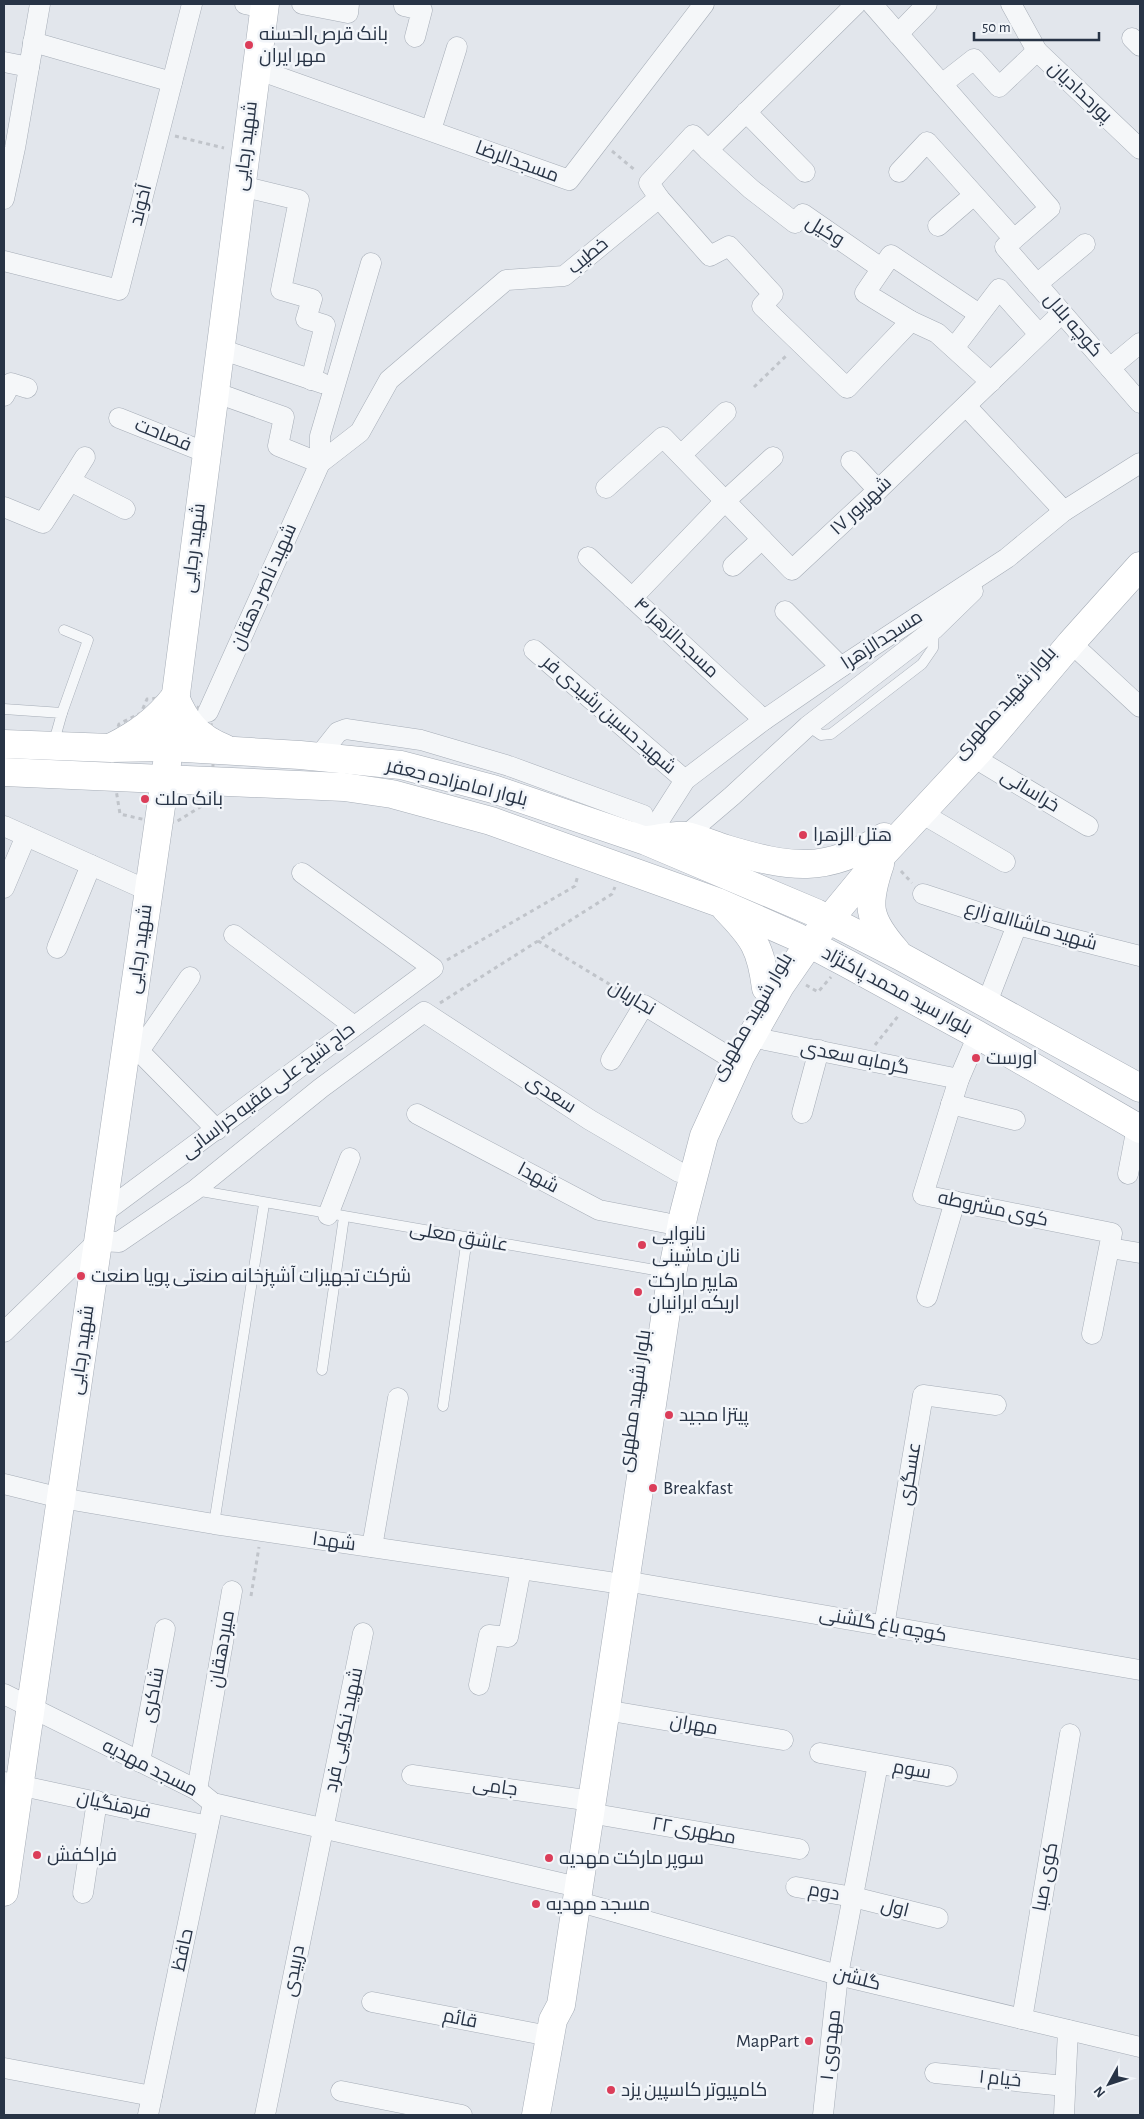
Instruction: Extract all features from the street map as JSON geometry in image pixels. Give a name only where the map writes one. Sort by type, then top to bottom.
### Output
[{"type":"main road","name":"شهید رجایی","points":[[4,1892],[12,1783],[30,1707],[102,1214],[133,1045],[149,890],[246,154],[256,69],[258,5]]},
{"type":"main road","name":"بلوار شهید مطهری","points":[[583,1806],[605,1710],[617,1581],[655,1270],[686,1146],[726,1055],[803,940],[1140,548]]},
{"type":"main road","name":"بلوار شهید مطهری","points":[[884,845],[921,813],[973,757],[1140,566]]},
{"type":"main road","points":[[88,776],[98,772],[101,761],[100,748],[147,727],[175,697]]},
{"type":"main road","points":[[175,697],[182,716],[194,731],[210,743],[228,750]]},
{"type":"main road","name":"بلوار امامزاده جعفر","points":[[4,744],[228,750],[318,756],[401,765],[493,789],[646,841],[823,916]]},
{"type":"main road","name":"بلوار امامزاده جعفر","points":[[4,772],[344,787],[392,794],[491,821],[585,853],[720,903],[803,940]]},
{"type":"main road","points":[[121,778],[144,801],[159,823]]},
{"type":"main road","points":[[159,823],[167,805],[181,790],[199,781]]},
{"type":"main road","points":[[646,841],[685,836],[770,862],[797,865],[833,861],[884,845]]},
{"type":"main road","points":[[884,845],[873,883],[871,909],[881,934],[900,956]]},
{"type":"main road","points":[[720,903],[743,927],[757,946],[773,987],[809,972],[848,964]]},
{"type":"main road","name":"بلوار سید محمد پاکنژاد","points":[[823,916],[900,956],[1140,1088]]},
{"type":"main road","name":"بلوار سید محمد پاکنژاد","points":[[803,940],[978,1035],[1139,1128]]},
{"type":"main road","name":"بلوار شهید مطهری","points":[[536,2115],[551,2028],[548,2003],[571,1892],[617,1581],[686,1205],[704,1136],[773,987]]},
{"type":"street","points":[[4,199],[9,146],[28,67],[40,4]]},
{"type":"street","name":"آخوند","points":[[4,261],[119,290],[192,4]]},
{"type":"street","points":[[302,4],[348,13],[350,4]]},
{"type":"street","points":[[404,4],[404,6],[422,10],[415,37]]},
{"type":"street","name":"مسجدالرضا","points":[[256,69],[569,180],[704,4]]},
{"type":"street","points":[[708,150],[856,4]]},
{"type":"street","points":[[872,4],[1050,208],[1010,243]]},
{"type":"street","points":[[898,34],[926,4]]},
{"type":"street","name":"پورحدادیان","points":[[1011,4],[1037,51],[1137,141]]},
{"type":"street","points":[[33,42],[172,82]]},
{"type":"street","points":[[432,130],[457,46]]},
{"type":"street","points":[[942,84],[974,59],[999,87],[1037,51]]},
{"type":"street","points":[[4,62],[28,67]]},
{"type":"street","points":[[746,112],[805,172]]},
{"type":"street","name":"خطیب","points":[[320,463],[360,432],[389,380],[506,280],[564,276],[654,190],[693,136],[708,150]]},
{"type":"street","name":"کوچه بلال","points":[[899,172],[927,142],[974,195],[1010,243],[1037,284],[1140,403]]},
{"type":"street","name":"وکیل","points":[[708,150],[751,189],[795,222],[803,214],[881,268]]},
{"type":"street","points":[[241,186],[299,200],[281,290],[312,299],[306,319],[325,325],[310,380]]},
{"type":"street","points":[[654,190],[710,256],[729,246],[773,294],[762,306],[847,388],[911,321]]},
{"type":"street","points":[[938,226],[974,195]]},
{"type":"street","points":[[1037,284],[1085,244]]},
{"type":"street","points":[[979,314],[891,255],[865,293],[911,321],[936,333],[991,382]]},
{"type":"street","points":[[214,392],[284,417],[278,446],[320,463],[320,436],[371,263]]},
{"type":"street","points":[[954,348],[999,289],[1040,334]]},
{"type":"street","name":"۱۷ شهریور","points":[[606,488],[663,437],[792,570],[1062,313]]},
{"type":"street","points":[[1110,368],[1140,343]]},
{"type":"street","points":[[220,349],[333,387]]},
{"type":"street","points":[[4,396],[11,382],[27,388]]},
{"type":"street","points":[[966,406],[1064,511]]},
{"type":"street","points":[[682,456],[726,412]]},
{"type":"street","name":"فصاحت","points":[[119,418],[206,453]]},
{"type":"street","points":[[4,507],[43,523],[85,457]]},
{"type":"street","points":[[632,598],[726,501],[773,457]]},
{"type":"street","points":[[851,461],[878,490]]},
{"type":"street","name":"شهید ناصر دهقان","points":[[208,712],[320,463]]},
{"type":"street","name":"مسجدالزهرا","points":[[646,841],[685,780],[764,720],[1007,558],[1064,511],[1140,463]]},
{"type":"street","points":[[70,482],[125,509]]},
{"type":"street","points":[[733,566],[762,539]]},
{"type":"street","name":"مسجدالزهرا ۴","points":[[588,557],[764,720]]},
{"type":"street","points":[[685,836],[732,796],[808,726],[934,629],[1007,558]]},
{"type":"street","points":[[785,611],[841,667]]},
{"type":"street","points":[[1071,643],[1140,707]]},
{"type":"street","name":"شهید حسین رشیدی فر","points":[[534,650],[685,780]]},
{"type":"street","name":"خراسانی","points":[[973,757],[1088,826]]},
{"type":"street","points":[[921,813],[1005,862]]},
{"type":"street","points":[[4,826],[149,890]]},
{"type":"street","points":[[4,888],[26,836]]},
{"type":"street","points":[[57,948],[91,865]]},
{"type":"street","points":[[302,873],[433,968]]},
{"type":"street","name":"شهید ماشااله زارع","points":[[923,894],[1017,925],[1140,956]]},
{"type":"street","points":[[986,1005],[1017,925]]},
{"type":"street","points":[[234,935],[354,1026]]},
{"type":"street","name":"حاج شیخ علی فقیه خراسانی","points":[[102,1214],[433,968]]},
{"type":"street","points":[[190,977],[133,1045],[217,1130]]},
{"type":"street","points":[[611,1060],[644,1005]]},
{"type":"street","name":"نجاریان","points":[[644,1005],[726,1055]]},
{"type":"street","name":"حاج شیخ علی فقیه خراسانی","points":[[98,1241],[119,1242],[196,1190],[321,1088],[424,1012]]},
{"type":"street","name":"سعدی","points":[[424,1012],[590,1120],[680,1172]]},
{"type":"street","name":"کوی مشروطه","points":[[978,1035],[959,1079],[923,1195],[955,1201],[1111,1241],[1140,1253]]},
{"type":"street","name":"گرمابه سعدی","points":[[751,1038],[959,1079]]},
{"type":"street","points":[[802,1113],[819,1050]]},
{"type":"street","points":[[951,1104],[1015,1120]]},
{"type":"street","name":"شهدا","points":[[418,1114],[599,1210],[666,1223]]},
{"type":"street","points":[[1128,1174],[1139,1128]]},
{"type":"street","points":[[336,1216],[350,1158]]},
{"type":"street","points":[[927,1297],[955,1201]]},
{"type":"street","points":[[4,1332],[98,1241]]},
{"type":"street","points":[[1092,1334],[1111,1241]]},
{"type":"street","name":"عسگری","points":[[884,1626],[923,1395],[996,1405]]},
{"type":"street","points":[[372,1548],[398,1398]]},
{"type":"street","name":"شهدا","points":[[4,1484],[61,1498],[262,1532],[617,1581]]},
{"type":"street","points":[[479,1685],[489,1634],[508,1637],[521,1569]]},
{"type":"street","name":"کوچه باغ گلشنی","points":[[617,1581],[1140,1670]]},
{"type":"street","name":"میردهقان","points":[[197,1790],[232,1591]]},
{"type":"street","name":"شاکری","points":[[140,1762],[165,1629]]},
{"type":"street","name":"شهید نکویی فرد","points":[[324,1827],[364,1633]]},
{"type":"street","name":"مسجد مهدیه","points":[[4,1694],[197,1790],[213,1803],[324,1827],[571,1892]]},
{"type":"street","name":"مهران","points":[[605,1710],[783,1740]]},
{"type":"street","name":"کوی صبا","points":[[1022,2019],[1070,1734]]},
{"type":"street","name":"سوم","points":[[820,1753],[947,1776]]},
{"type":"street","name":"مهدوی ۱","points":[[824,2115],[838,1975],[878,1764]]},
{"type":"street","name":"جامی","points":[[412,1775],[583,1806]]},
{"type":"street","name":"فرهنگیان","points":[[12,1783],[208,1826]]},
{"type":"street","points":[[83,1893],[97,1801]]},
{"type":"street","name":"حافظ","points":[[4,2068],[150,2106],[213,1803]]},
{"type":"street","name":"مطهری ۲۲","points":[[583,1806],[799,1849]]},
{"type":"street","name":"دربیدی","points":[[265,2115],[324,1827]]},
{"type":"street","name":"دوم","points":[[796,1887],[853,1897]]},
{"type":"street","name":"گلشن","points":[[571,1892],[838,1975],[1140,2048]]},
{"type":"street","name":"اول","points":[[853,1897],[938,1918]]},
{"type":"street","name":"قائم","points":[[372,2002],[551,2028]]},
{"type":"street","points":[[1064,2115],[1068,2030]]},
{"type":"street","name":"خیام ۱","points":[[935,2072],[1065,2086]]},
{"type":"street","points":[[341,2091],[462,2115]]},
{"type":"lane","points":[[53,746],[62,713],[88,640],[64,630]]},
{"type":"lane","points":[[4,709],[62,713]]},
{"type":"lane","name":"عاشق معلی","points":[[196,1190],[264,1204],[655,1270]]},
{"type":"lane","points":[[214,1524],[264,1204]]},
{"type":"lane","points":[[322,1370],[336,1216]]},
{"type":"lane","points":[[443,1406],[468,1238]]},
{"type":"path","points":[[160,132],[246,154]]},
{"type":"path","points":[[599,141],[654,190]]},
{"type":"path","points":[[754,387],[800,343]]},
{"type":"path","points":[[884,845],[923,894]]},
{"type":"path","points":[[433,968],[575,886],[585,853]]},
{"type":"path","points":[[424,1012],[612,894],[623,867]]},
{"type":"path","name":"نجاریان","points":[[538,940],[644,1005]]},
{"type":"path","points":[[864,1059],[912,999]]},
{"type":"path","name":"میردهقان","points":[[232,1591],[251,1596],[262,1532]]},
{"type":"place","name":"بانک قرص‌الحسنه مهر ایران","points":[[249,45]]},
{"type":"place","name":"بانک ملت","points":[[145,799]]},
{"type":"place","name":"هتل الزهرا","points":[[803,835]]},
{"type":"place","name":"اورست","points":[[976,1058]]},
{"type":"place","name":"نانوایی نان ماشینی","points":[[642,1245]]},
{"type":"place","name":"شرکت تجهیزات آشپزخانه صنعتی پویا صنعت","points":[[81,1276]]},
{"type":"place","name":"هایپر مارکت اریکه ایرانیان","points":[[638,1292]]},
{"type":"place","name":"پیتزا مجید","points":[[669,1415]]},
{"type":"place","name":"Breakfast","points":[[653,1488]]},
{"type":"place","name":"فراکفش","points":[[37,1855]]},
{"type":"place","name":"سوپر مارکت مهدیه","points":[[549,1858]]},
{"type":"place","name":"مسجد مهدیه","points":[[536,1904]]},
{"type":"place","name":"MapPart","points":[[809,2041]]},
{"type":"place","name":"کامپیوتر کاسپین یزد","points":[[611,2090]]}]
